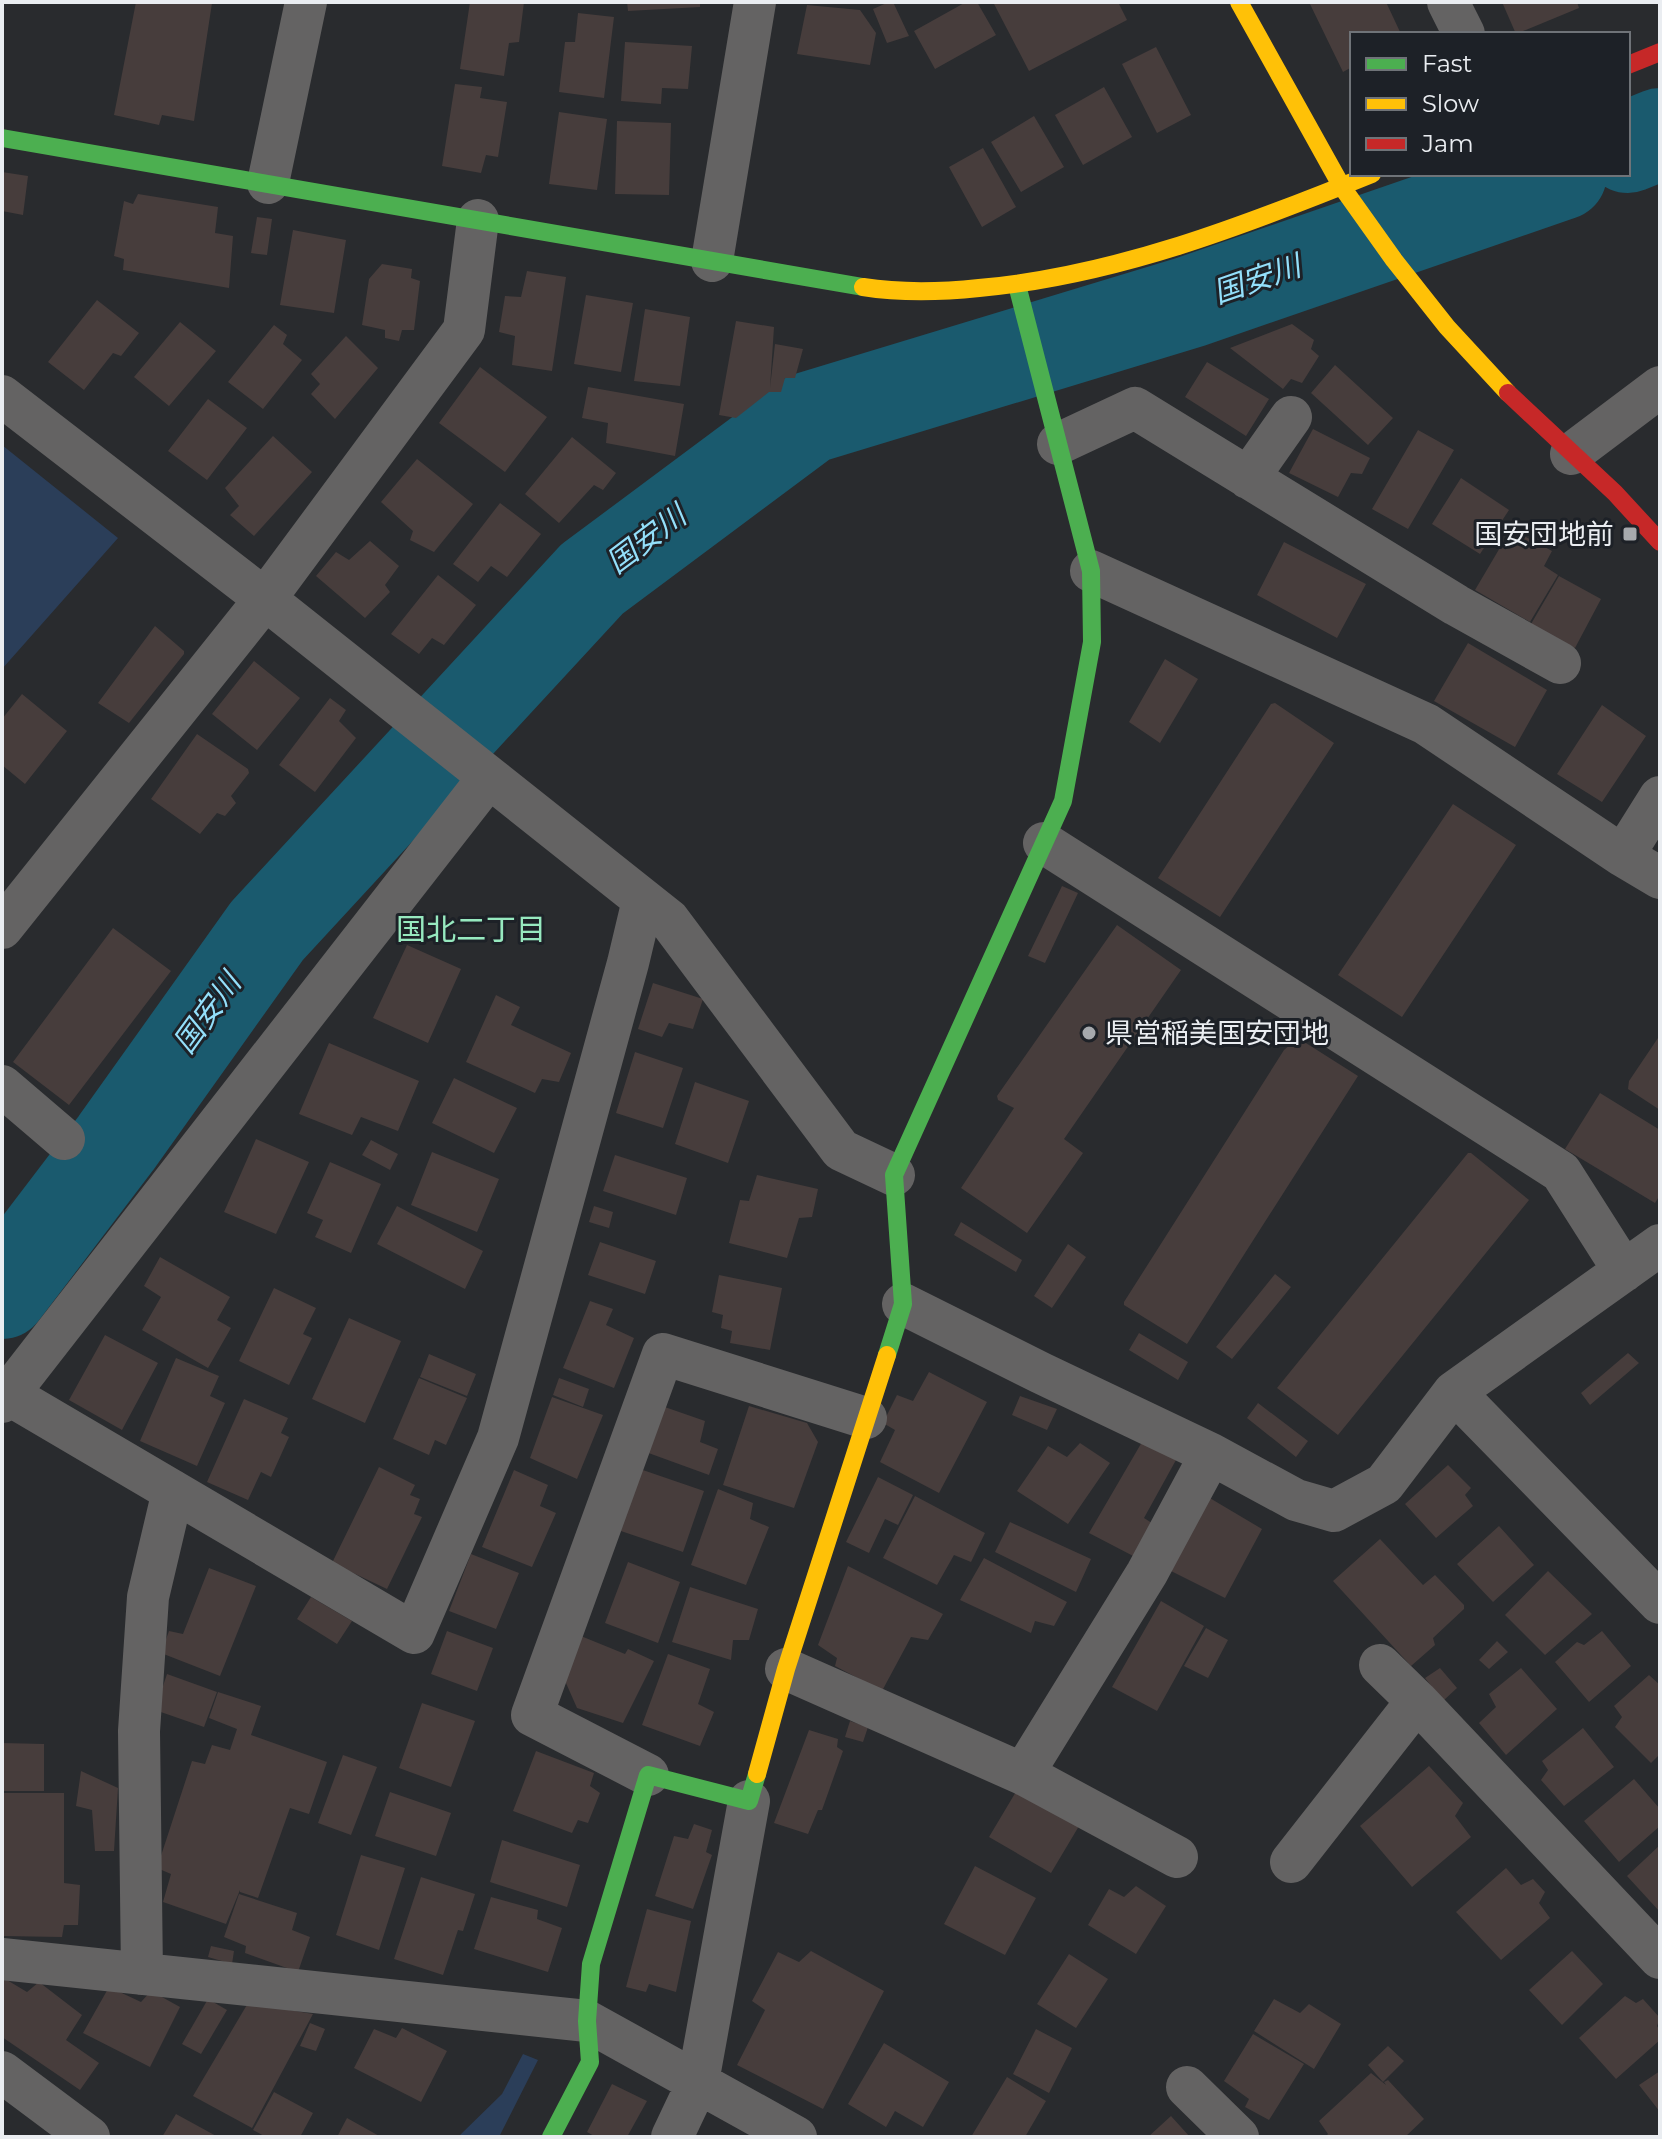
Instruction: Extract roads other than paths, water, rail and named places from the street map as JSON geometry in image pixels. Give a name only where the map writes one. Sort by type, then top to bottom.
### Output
[{"type":"street","points":[[268,183],[306,2]]},
{"type":"street","points":[[712,261],[755,2]]},
{"type":"street","points":[[1239,2],[1342,187],[1394,260],[1447,327],[1498,384],[1615,493],[1660,542]]},
{"type":"street","points":[[1448,2],[1463,32]]},
{"type":"street","points":[[1630,64],[1660,52]]},
{"type":"street","points":[[2,138],[882,290],[950,291],[1017,285],[1120,264],[1283,210],[1367,176]]},
{"type":"street","points":[[2,928],[265,599],[464,330],[478,220]]},
{"type":"street","points":[[672,2137],[698,2082],[749,1801],[786,1669],[903,1304],[894,1175],[1063,801],[1092,642],[1091,571],[1017,285]]},
{"type":"street","points":[[1571,454],[1660,387]]},
{"type":"street","points":[[2,396],[265,599],[669,920],[841,1150],[894,1175]]},
{"type":"street","points":[[1058,444],[1135,408],[1456,605],[1560,663]]},
{"type":"street","points":[[1248,478],[1291,417]]},
{"type":"street","points":[[1091,571],[1426,724],[1660,878]]},
{"type":"street","points":[[489,777],[5,1398],[173,1491],[414,1633],[498,1438],[643,900]]},
{"type":"street","points":[[1623,856],[1660,797]]},
{"type":"street","points":[[1044,843],[1561,1172],[1624,1271]]},
{"type":"street","points":[[2,1086],[64,1139]]},
{"type":"street","points":[[903,1304],[1211,1454],[1296,1500],[1334,1511],[1384,1484],[1454,1392],[1660,1245]]},
{"type":"street","points":[[749,1801],[648,1775],[532,1715],[663,1354],[866,1418]]},
{"type":"street","points":[[1454,1392],[1660,1603]]},
{"type":"street","points":[[1023,1774],[1147,1573],[1211,1454]]},
{"type":"street","points":[[142,1974],[139,1731],[148,1597],[173,1491]]},
{"type":"street","points":[[1380,1665],[1660,1958]]},
{"type":"street","points":[[786,1669],[1023,1774],[1177,1857]]},
{"type":"street","points":[[1291,1862],[1417,1701]]},
{"type":"street","points":[[551,2137],[590,2062],[587,2021],[591,1964],[648,1775]]},
{"type":"street","points":[[2,1959],[587,2021],[796,2137]]},
{"type":"street","points":[[2,2072],[89,2137]]},
{"type":"street","points":[[1187,2087],[1238,2137]]},
{"type":"waterway","name":"国安川","points":[[1630,146],[1660,134]]},
{"type":"waterway","name":"国安川","points":[[2,1293],[116,1143],[267,931],[592,579],[808,418],[1190,302],[1555,176]]},
{"type":"place","name":"国安団地前","points":[[1630,534]]},
{"type":"place","name":"県営稲美国安団地","points":[[1089,1033]]},
{"type":"district","name":"国北二丁目","points":[[471,929]]}]
